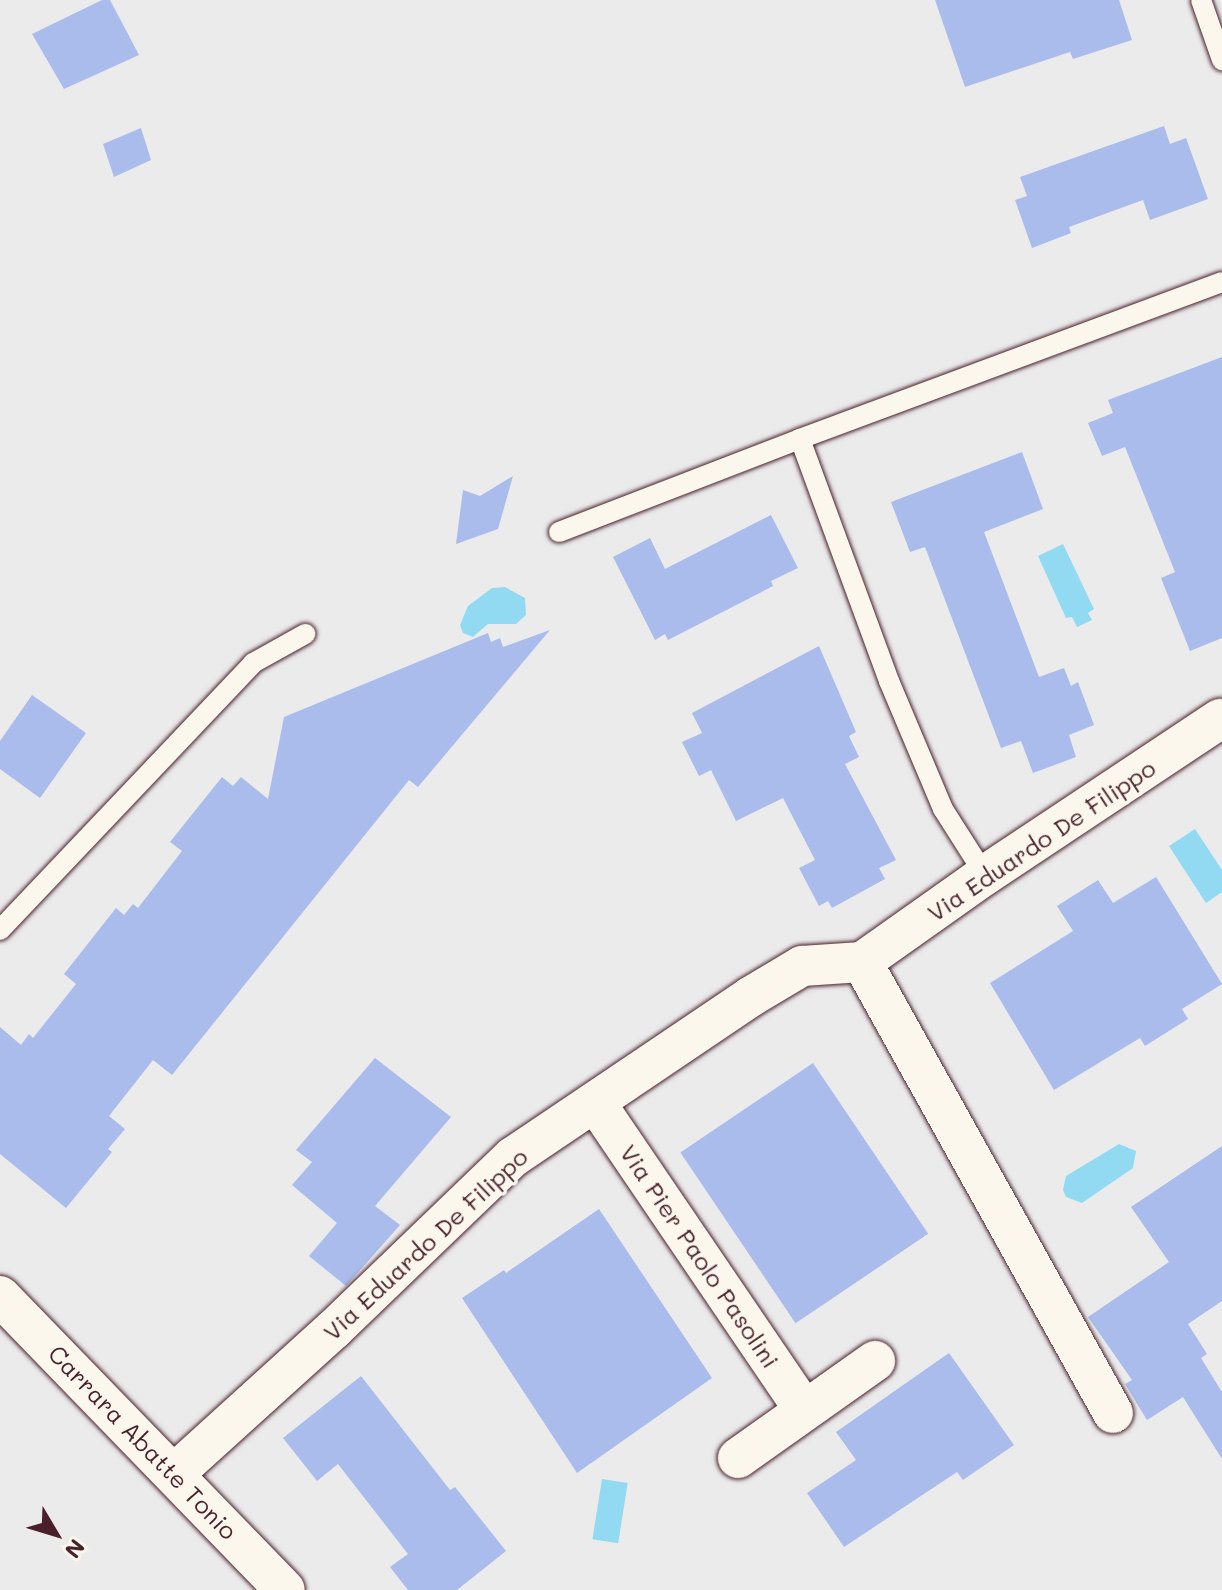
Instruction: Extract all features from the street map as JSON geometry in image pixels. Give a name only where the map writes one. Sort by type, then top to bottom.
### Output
[{"type":"street","name":"Via Eduardo De Filippo","points":[[175,1473],[334,1329],[513,1157],[750,997],[802,966],[862,962],[985,875],[1221,719]]},
{"type":"street","points":[[862,962],[1113,1413]]},
{"type":"street","name":"Via Pier Paolo Pasolini","points":[[595,1102],[804,1409]]},
{"type":"street","name":"Carrara Abatte Tonio","points":[[0,1296],[175,1473],[285,1590]]},
{"type":"street","points":[[738,1458],[875,1361]]},
{"type":"lane","points":[[1201,0],[1222,60]]},
{"type":"lane","points":[[559,532],[1222,282]]},
{"type":"lane","points":[[800,439],[901,709],[943,809],[985,875]]},
{"type":"lane","points":[[0,930],[253,663],[305,634]]},
{"type":"water","points":[[1063,544],[1094,609],[1088,613],[1092,620],[1077,627],[1072,617],[1066,618],[1038,556]]},
{"type":"water","points":[[505,587],[525,598],[526,615],[516,624],[488,624],[473,637],[463,633],[460,625],[468,606],[492,588]]},
{"type":"water","points":[[1195,829],[1222,870],[1222,892],[1206,903],[1169,846]]},
{"type":"water","points":[[1119,1144],[1136,1151],[1133,1168],[1082,1203],[1066,1197],[1063,1190],[1066,1176]]},
{"type":"water","points":[[602,1479],[628,1483],[618,1543],[592,1539]]},
{"type":"building","points":[[102,0],[110,0],[139,55],[64,89],[32,34]]},
{"type":"building","points":[[935,0],[1119,0],[1132,40],[1073,59],[1070,52],[965,87]]},
{"type":"building","points":[[1164,126],[1170,144],[1186,138],[1208,199],[1150,220],[1143,200],[1069,227],[1071,233],[1032,248],[1015,200],[1027,196],[1020,177]]},
{"type":"building","points":[[141,128],[151,160],[114,177],[103,144]]},
{"type":"building","points":[[1222,357],[1222,638],[1190,651],[1161,578],[1175,572],[1125,447],[1102,456],[1088,423],[1113,413],[1108,400]]},
{"type":"building","points":[[1022,452],[1043,509],[984,532],[1039,677],[1064,668],[1071,686],[1078,682],[1094,725],[1069,735],[1076,757],[1033,773],[1021,741],[1001,748],[925,547],[910,552],[891,502]]},
{"type":"building","points":[[513,476],[498,529],[456,544],[463,490],[480,496]]},
{"type":"building","points":[[771,515],[798,568],[771,581],[773,586],[668,640],[665,634],[655,640],[613,557],[650,538],[665,569]]},
{"type":"building","points":[[550,630],[418,787],[409,780],[172,1075],[153,1060],[109,1116],[125,1129],[108,1149],[112,1152],[66,1208],[0,1154],[0,1027],[21,1045],[29,1034],[33,1038],[76,984],[64,974],[116,908],[124,915],[133,904],[138,908],[182,851],[170,842],[222,777],[233,786],[241,777],[268,799],[284,717],[488,633],[491,642],[500,638],[503,647]]},
{"type":"building","points":[[819,646],[856,732],[849,736],[859,757],[845,764],[896,860],[879,868],[885,879],[832,908],[828,901],[819,906],[799,868],[815,860],[783,798],[736,821],[711,770],[699,776],[682,742],[702,733],[692,713]]},
{"type":"building","points":[[32,695],[86,733],[40,798],[0,769],[0,741]]},
{"type":"building","points":[[1156,877],[1222,984],[1182,1009],[1188,1019],[1145,1046],[1140,1038],[1054,1090],[990,983],[1073,931],[1057,906],[1098,880],[1113,903]]},
{"type":"building","points":[[375,1058],[451,1117],[375,1206],[400,1225],[346,1286],[309,1256],[337,1223],[292,1185],[312,1162],[296,1150]]},
{"type":"building","points":[[813,1063],[928,1234],[796,1323],[680,1152]]},
{"type":"building","points":[[1222,1146],[1222,1301],[1188,1324],[1207,1354],[1201,1358],[1222,1392],[1222,1459],[1183,1397],[1147,1420],[1125,1384],[1132,1380],[1088,1317],[1169,1262],[1131,1207]]},
{"type":"building","points":[[599,1209],[712,1378],[577,1473],[462,1298],[504,1270],[506,1273]]},
{"type":"building","points":[[949,1353],[1014,1445],[963,1480],[957,1472],[844,1547],[807,1493],[856,1460],[836,1432]]},
{"type":"building","points":[[361,1376],[450,1490],[455,1487],[506,1551],[457,1590],[408,1590],[390,1567],[408,1554],[338,1464],[317,1481],[283,1438]]}]
